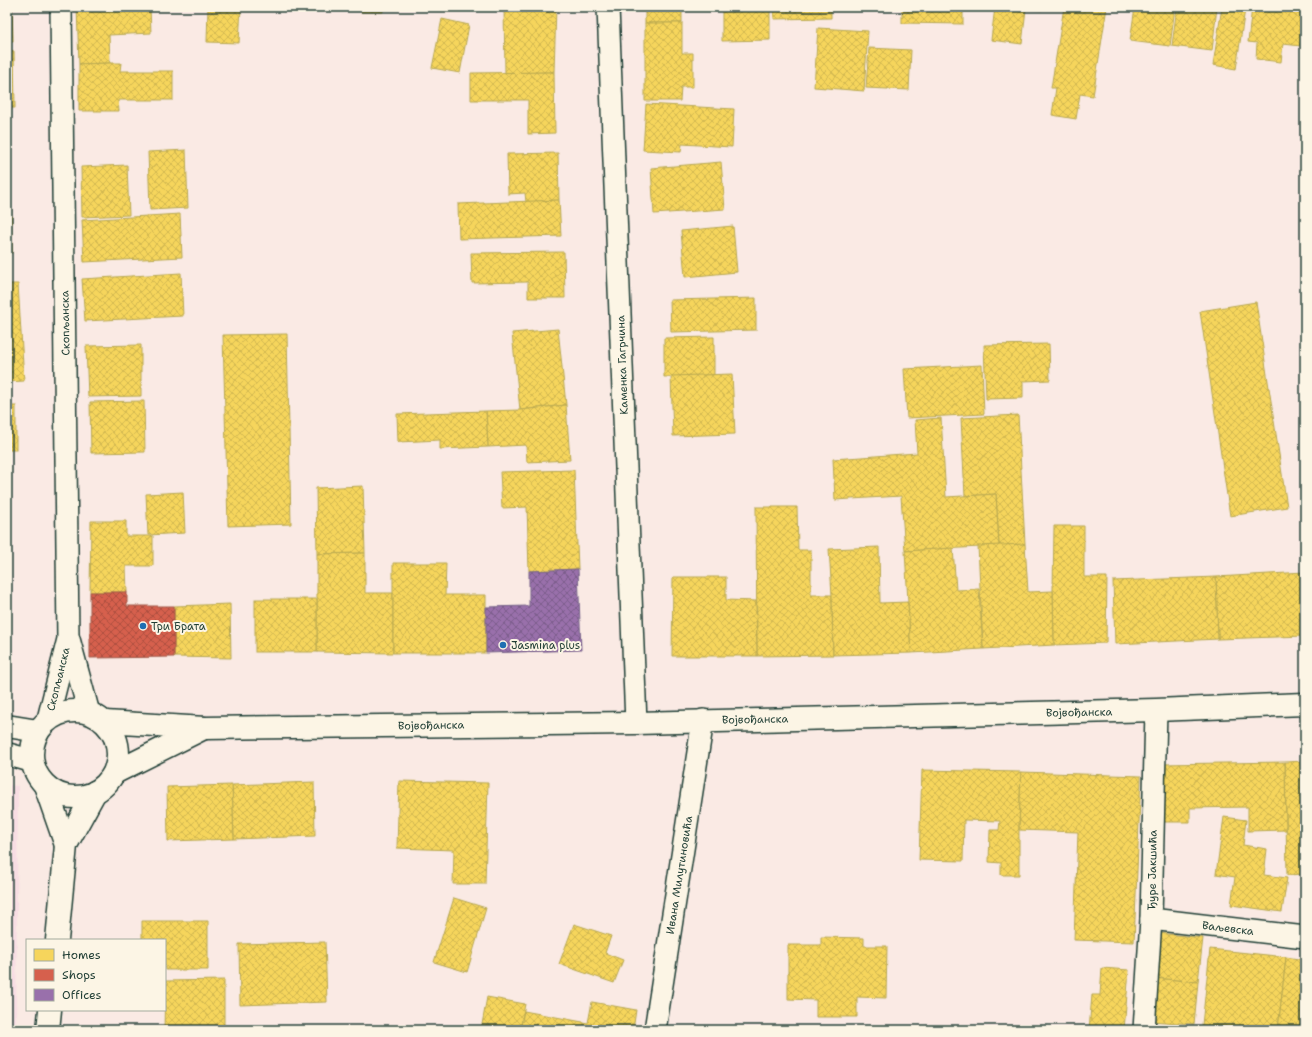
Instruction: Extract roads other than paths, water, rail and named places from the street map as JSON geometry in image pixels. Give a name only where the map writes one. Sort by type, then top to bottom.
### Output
[{"type":"street","name":"Скопљанска","points":[[43,725],[68,639],[61,7]]},
{"type":"street","name":"Каменка Гагрчина","points":[[608,7],[636,723]]},
{"type":"street","name":"Скопљанска","points":[[68,639],[97,718]]},
{"type":"street","name":"Војвођанска","points":[[97,718],[205,728],[636,723],[703,720],[1156,710],[1305,704]]},
{"type":"street","points":[[45,785],[56,793],[69,797],[83,797],[95,792],[106,784],[114,773],[118,760],[118,746],[113,733],[97,718],[79,710],[58,714],[43,725],[34,740],[32,761],[37,774],[45,785],[66,845]]},
{"type":"street","name":"Ђуре Јакшића","points":[[1144,1030],[1151,919],[1156,710]]},
{"type":"street","name":"Ивана Милутиновића","points":[[655,1030],[703,720]]},
{"type":"street","points":[[7,726],[43,725]]},
{"type":"street","name":"Војвођанска","points":[[114,773],[205,728]]},
{"type":"street","points":[[7,754],[32,761]]},
{"type":"street","points":[[57,939],[66,845],[95,792]]},
{"type":"street","name":"Ваљевска","points":[[1151,919],[1305,937]]},
{"type":"street","points":[[48,1030],[50,1011]]},
{"type":"place","name":"Три Брата","points":[[143,626]]},
{"type":"place","name":"Jasmina plus","points":[[503,645]]}]
